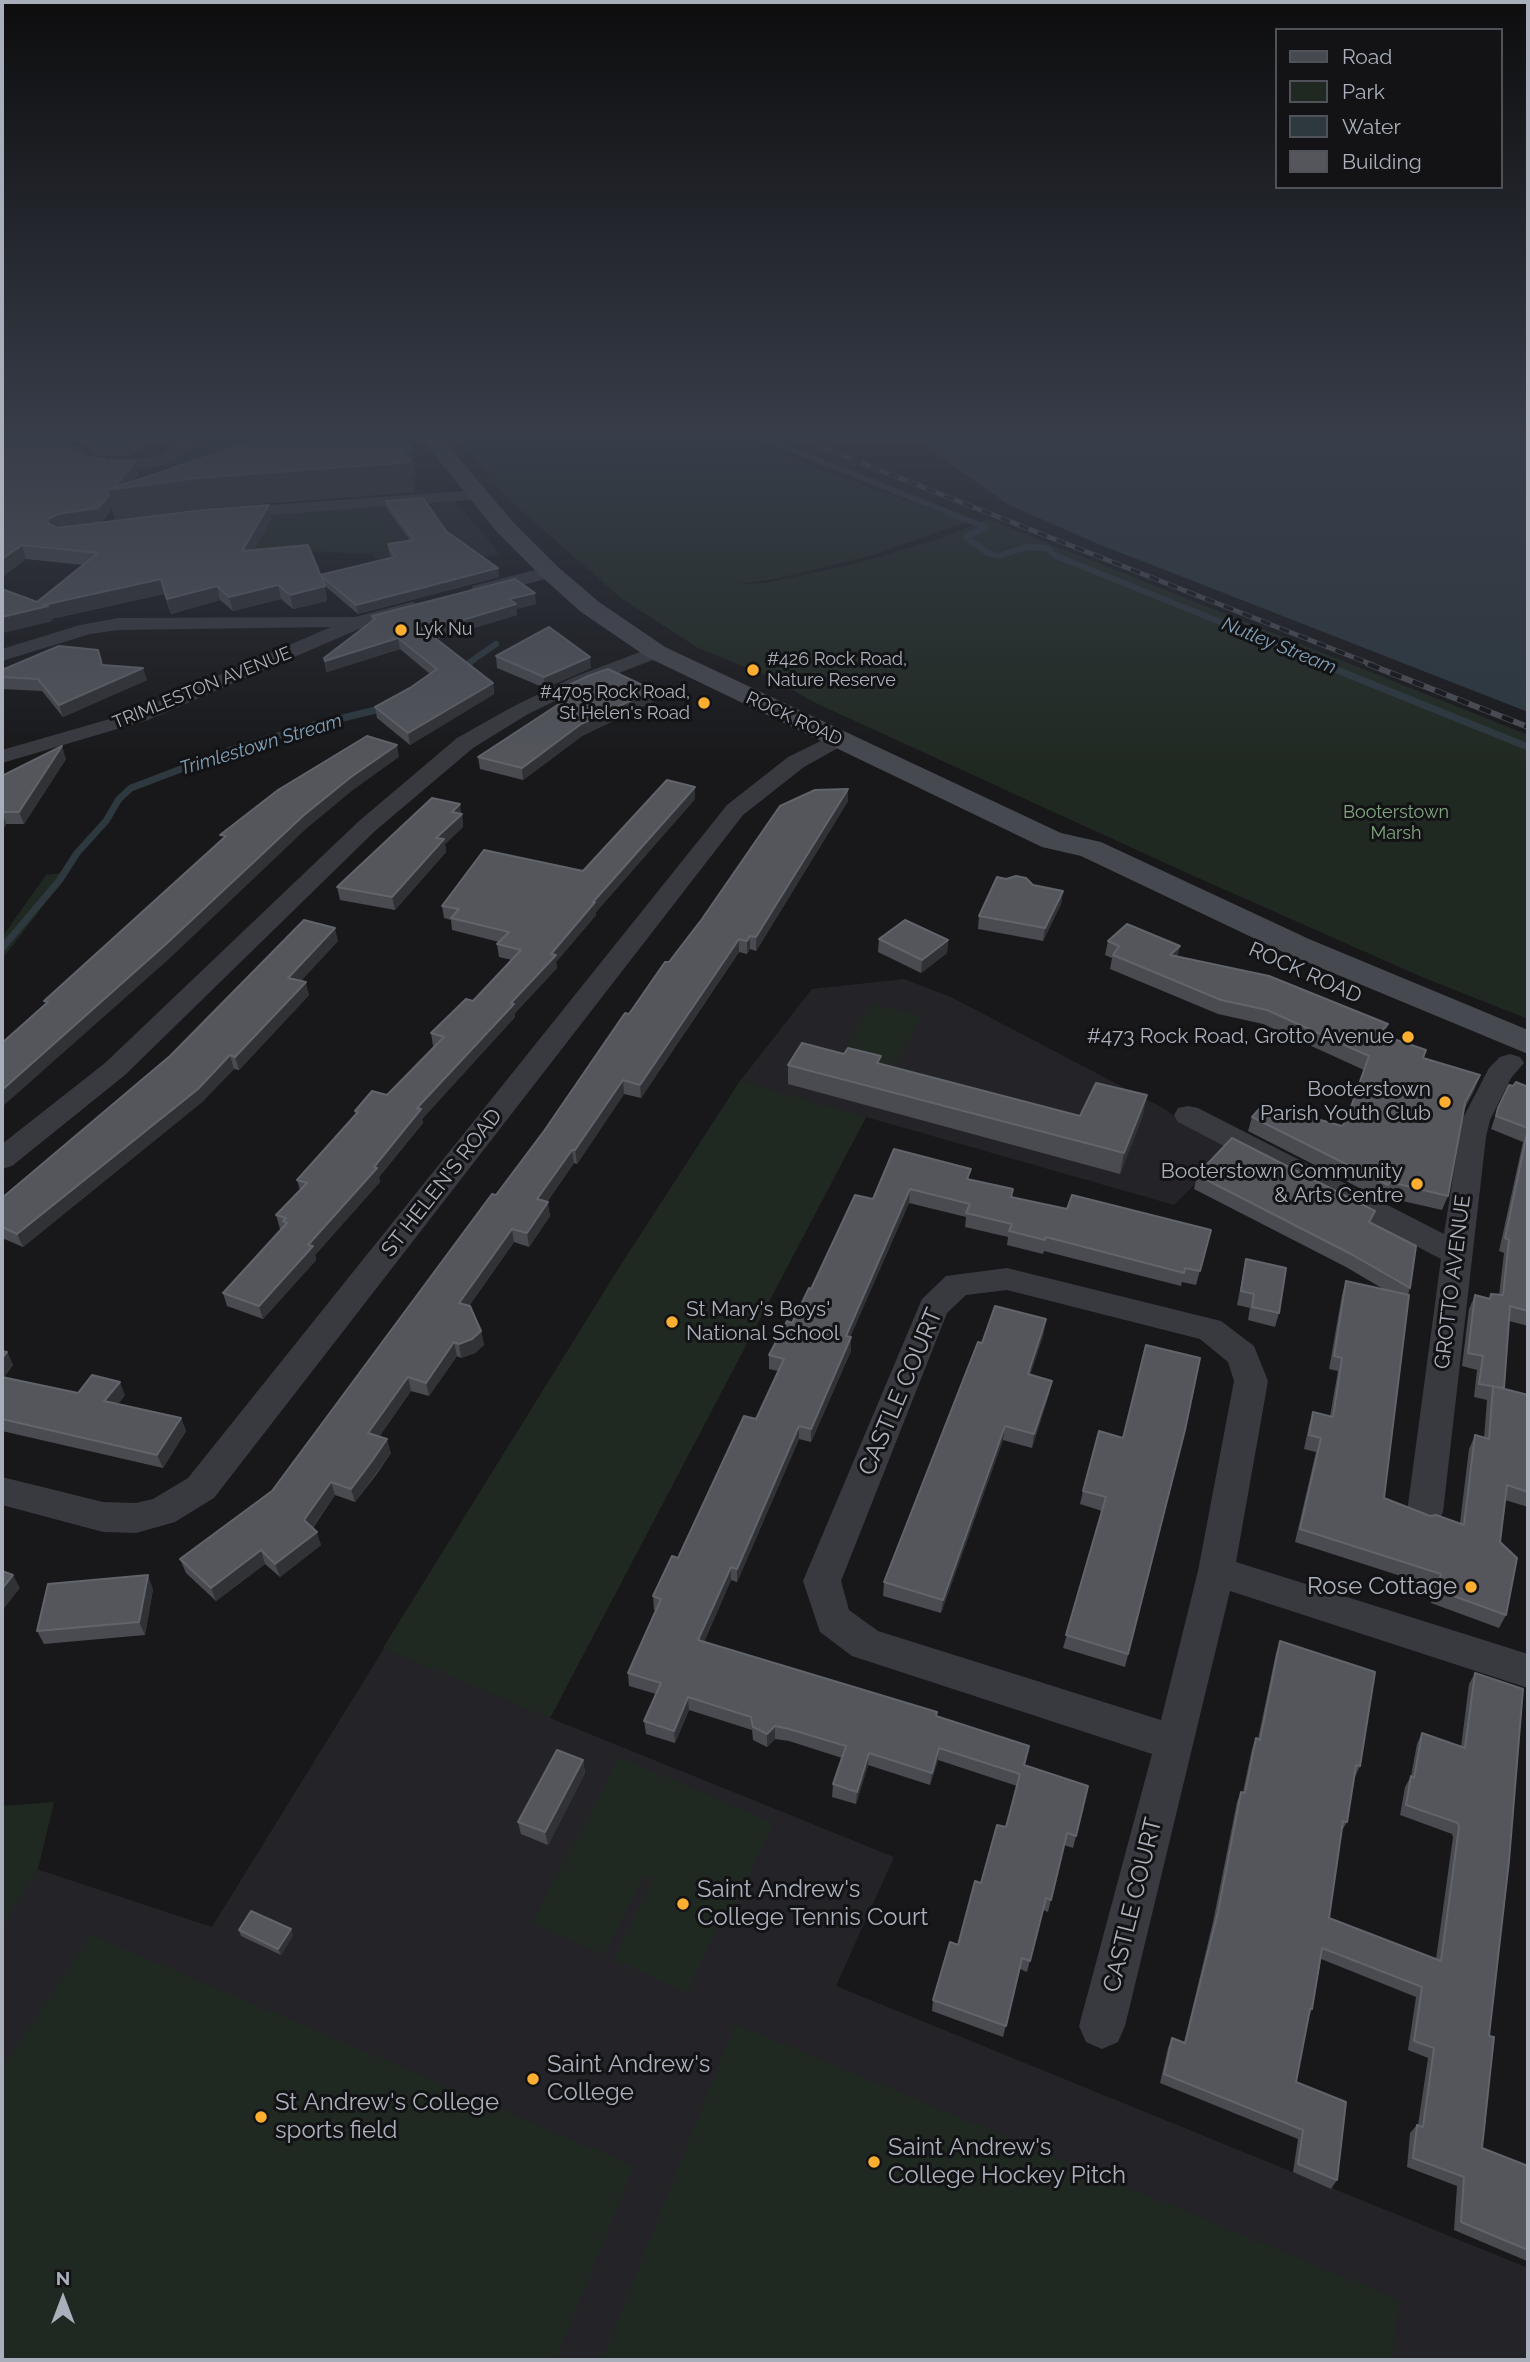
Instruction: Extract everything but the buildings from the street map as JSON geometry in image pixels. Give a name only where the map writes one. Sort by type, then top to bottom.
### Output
[{"type":"main road","name":"ROCK ROAD","points":[[527,547],[590,607],[656,652],[1054,841],[1109,881],[1176,915],[1522,1059]]},
{"type":"street","points":[[457,596],[550,572]]},
{"type":"street","name":"TRIMLESTON AVENUE","points":[[2,757],[142,716],[359,622],[433,603]]},
{"type":"street","name":"TRIMLESTON AVENUE","points":[[2,656],[87,629],[118,624],[359,622]]},
{"type":"street","points":[[2,1159],[115,1069],[367,826],[465,743],[522,710],[581,681],[656,652]]},
{"type":"street","name":"ST HELEN'S ROAD","points":[[2,1491],[103,1517],[136,1518],[162,1512],[201,1488],[735,810],[796,762],[837,739]]},
{"type":"street","name":"GROTTO AVENUE","points":[[1425,1512],[1476,1120],[1499,1074],[1522,1059]]},
{"type":"street","points":[[1188,1115],[1457,1254]]},
{"type":"street","name":"CASTLE COURT","points":[[1102,2025],[1175,1743],[1216,1571],[1251,1381],[1242,1355],[1210,1330],[1007,1279],[957,1284],[933,1307],[822,1581],[833,1620],[866,1644],[1175,1743]]},
{"type":"street","points":[[1216,1571],[1528,1671]]},
{"type":"shaded area","points":[[398,547],[494,547],[500,554],[389,574],[372,554],[400,550]]},
{"type":"shaded area","name":"Saint Andrew's College","points":[[904,979],[951,997],[1163,1108],[1177,1118],[1235,1145],[1174,1205],[866,1117],[550,1718],[894,1857],[836,1986],[1528,2268],[1528,2360],[2,2360],[2,1881],[12,1861],[212,1927],[617,1271],[740,1081],[812,989]]},
{"type":"green space","points":[[398,547],[400,550],[372,554],[255,549]]},
{"type":"green space","name":"Booterstown Marsh","points":[[563,547],[895,547],[776,579],[738,584],[766,583],[855,564],[910,547],[1059,547],[1528,735],[1528,1019],[1422,977],[1187,873],[818,704],[748,666],[698,648],[621,598]]},
{"type":"green space","points":[[69,872],[2,959],[2,937],[46,875]]},
{"type":"green space","points":[[871,1004],[921,1016],[892,1070],[840,1058]]},
{"type":"green space","name":"St Mary's Boys' National School","points":[[740,1081],[866,1117],[550,1718],[383,1648],[617,1271]]},
{"type":"green space","points":[[619,1757],[774,1823],[730,1914],[724,1912],[687,1993],[613,1959],[652,1879],[644,1875],[604,1955],[532,1923]]},
{"type":"green space","points":[[54,1802],[38,1869],[2,1927],[2,1806]]},
{"type":"green space","name":"St Andrew's College sports field","points":[[91,1935],[634,2166],[556,2360],[2,2360],[2,2069]]},
{"type":"green space","name":"Saint Andrew's College Hockey Pitch","points":[[735,2024],[1399,2300],[1392,2360],[602,2360]]},
{"type":"water","points":[[1107,547],[1528,547],[1528,712]]},
{"type":"waterway","name":"Nutley Stream","points":[[980,547],[998,556],[1026,547]]},
{"type":"waterway","name":"Nutley Stream","points":[[1032,547],[1047,548],[1054,555],[1327,665]]},
{"type":"waterway","name":"Trimlestown Stream","points":[[466,665],[496,644]]},
{"type":"waterway","name":"Trimlestown Stream","points":[[460,670],[469,664]]},
{"type":"waterway","name":"Nutley Stream","points":[[1322,664],[1528,747]]},
{"type":"waterway","name":"Trimlestown Stream","points":[[2,948],[59,881],[77,853],[106,821],[119,799],[131,788],[231,750],[310,726],[388,707]]},
{"type":"railway","points":[[1075,547],[1373,665]]},
{"type":"railway","points":[[1368,664],[1528,727]]},
{"type":"place","name":"Lyk Nu","points":[[401,630]]},
{"type":"place","name":"#426 Rock Road, Nature Reserve","points":[[753,670]]},
{"type":"place","name":"#4705 Rock Road, St Helen's Road","points":[[704,703]]},
{"type":"place","name":"#473 Rock Road, Grotto Avenue","points":[[1408,1037]]},
{"type":"place","name":"Booterstown Parish Youth Club","points":[[1445,1102]]},
{"type":"place","name":"Booterstown Community & Arts Centre","points":[[1417,1184]]},
{"type":"place","name":"St Mary's Boys' National School","points":[[672,1322]]},
{"type":"place","name":"Rose Cottage","points":[[1471,1587]]},
{"type":"place","name":"Saint Andrew's College Tennis Court","points":[[683,1904]]},
{"type":"place","name":"Saint Andrew's College","points":[[533,2079]]},
{"type":"place","name":"St Andrew's College sports field","points":[[261,2117]]},
{"type":"place","name":"Saint Andrew's College Hockey Pitch","points":[[874,2162]]}]
